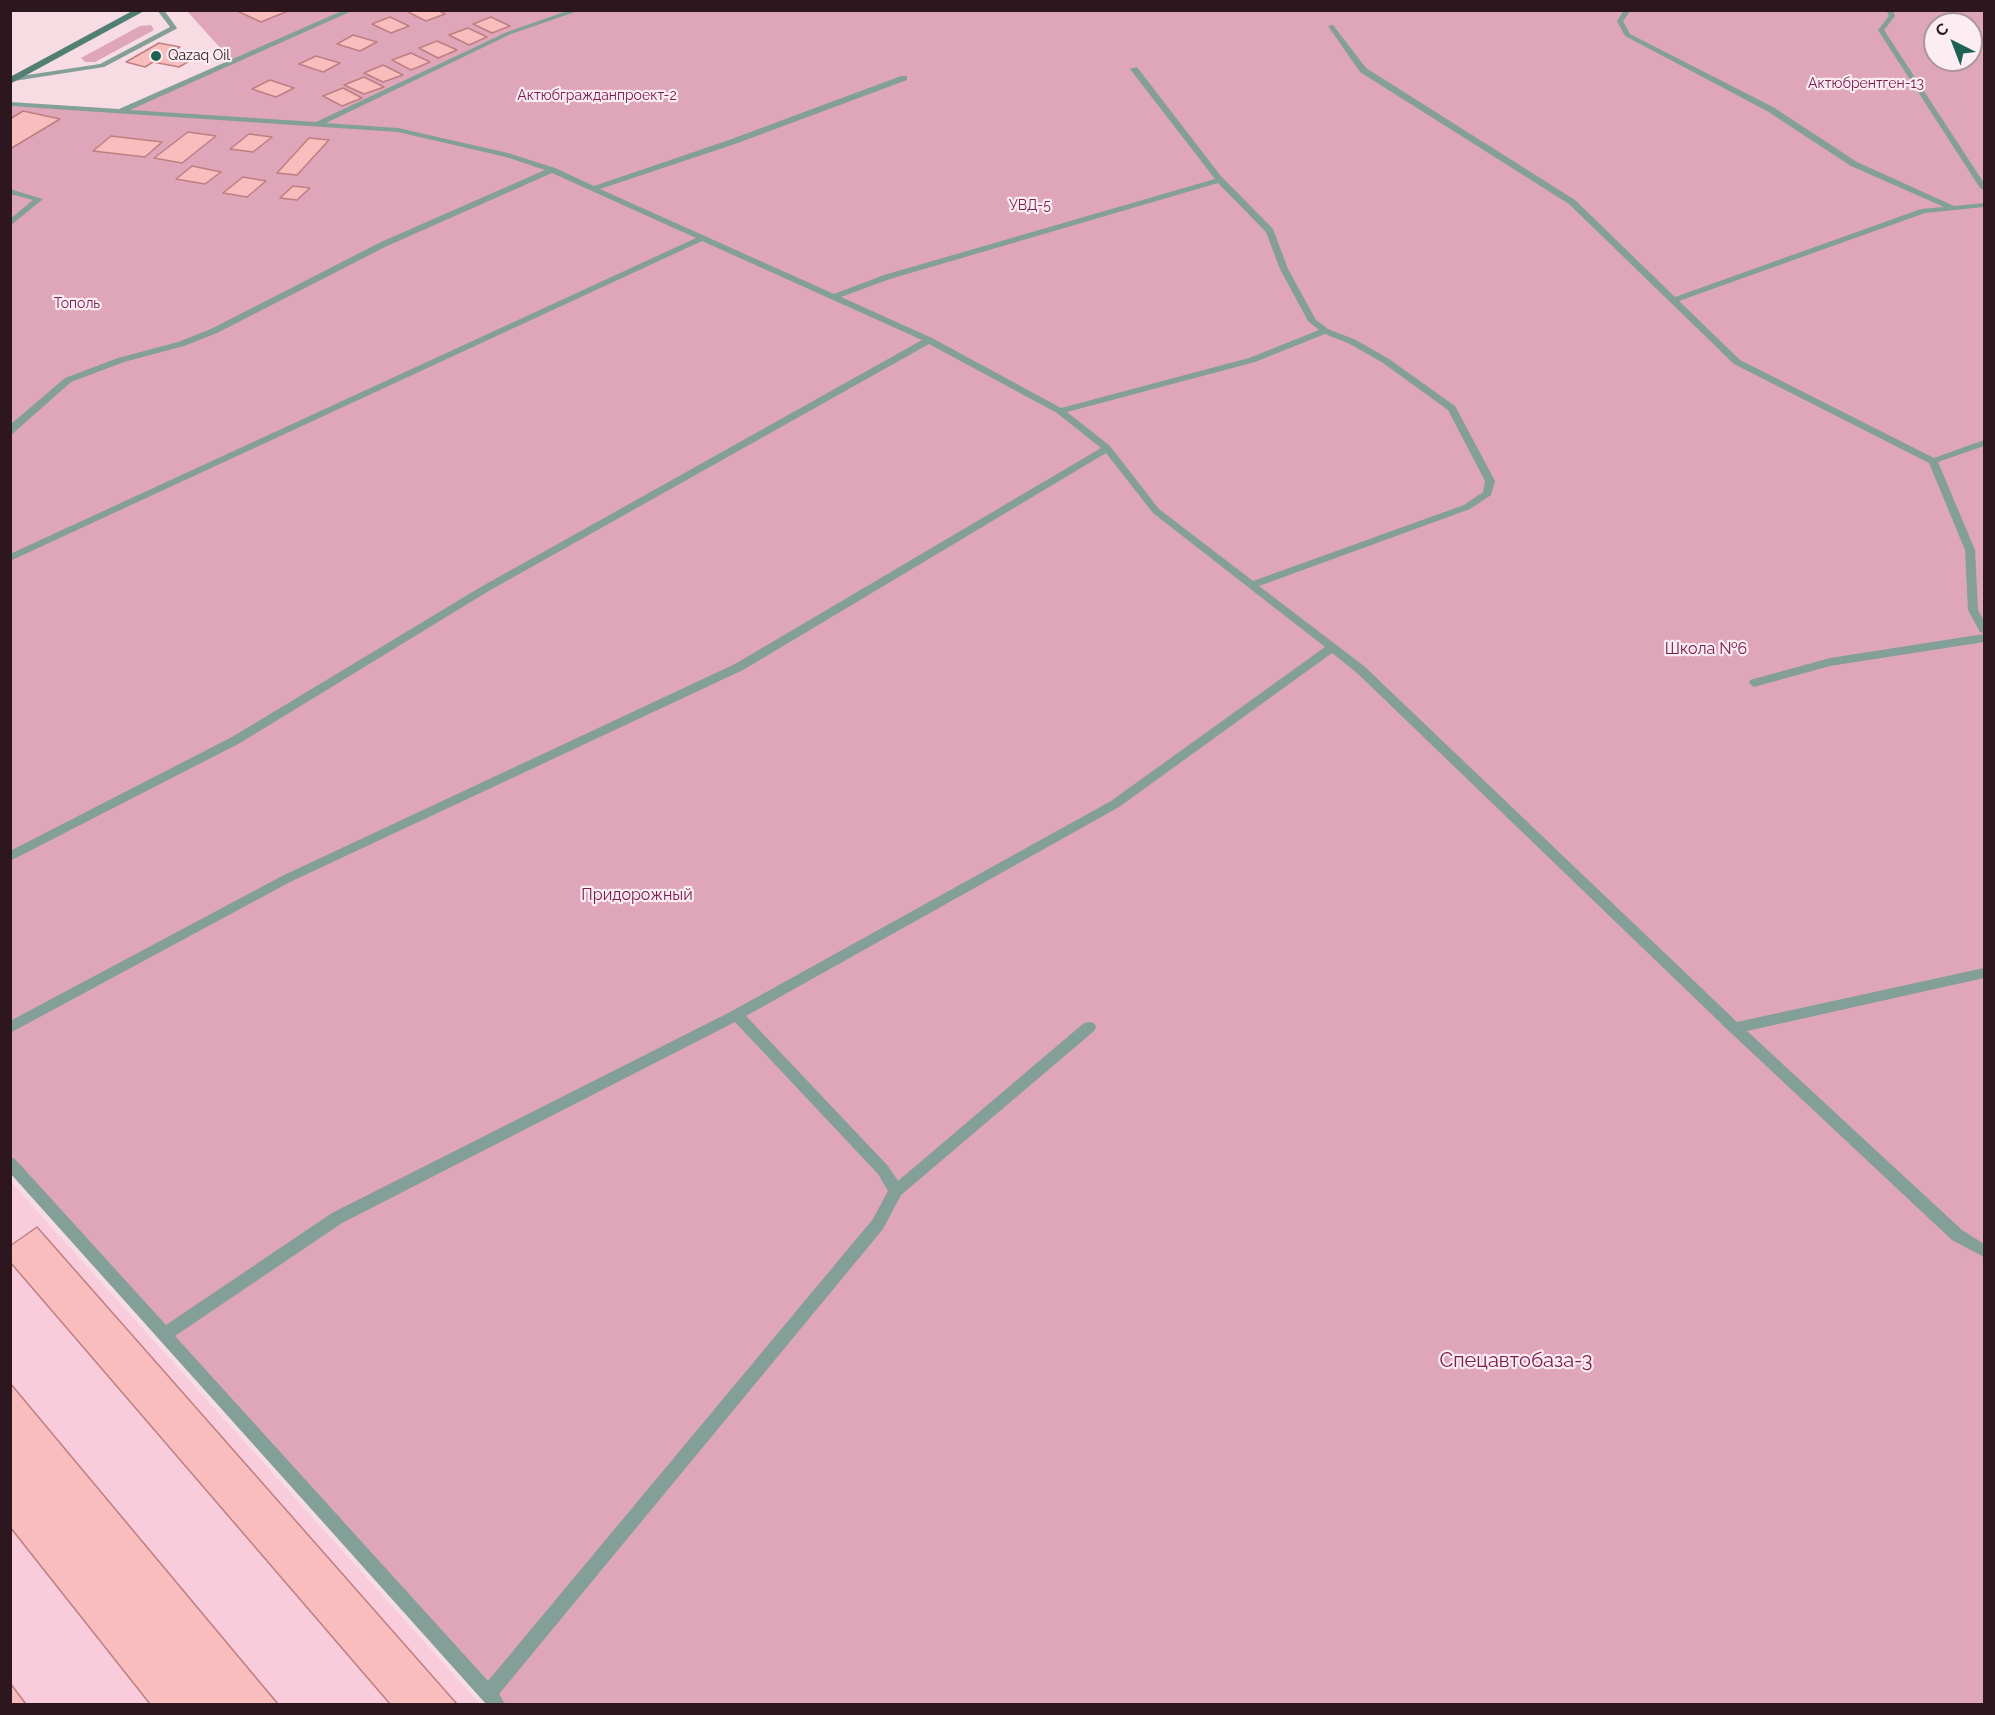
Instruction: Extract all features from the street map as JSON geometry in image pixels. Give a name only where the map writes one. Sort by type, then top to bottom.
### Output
[{"type":"main road","points":[[12,80],[142,10]]},
{"type":"lane","points":[[12,80],[102,66],[174,28],[160,10]]},
{"type":"lane","points":[[119,112],[351,10]]},
{"type":"lane","points":[[315,126],[509,33],[578,10]]},
{"type":"lane","points":[[1628,10],[1620,21],[1627,35],[1635,40],[1770,109],[1854,164],[1951,207]]},
{"type":"lane","points":[[1889,10],[1892,16],[1881,30],[1984,188]]},
{"type":"lane","points":[[1330,26],[1363,70],[1572,202],[1737,362],[1933,461],[1970,550],[1974,610],[1984,630]]},
{"type":"lane","points":[[1134,69],[1176,127],[1220,180],[1270,231],[1284,269],[1312,321],[1325,331],[1353,342],[1386,361],[1452,408],[1490,481],[1488,493],[1467,507],[1252,585]]},
{"type":"lane","points":[[592,189],[752,135],[904,78]]},
{"type":"lane","points":[[10,104],[398,130],[471,145],[552,171],[834,297],[929,340],[1060,411],[1107,448],[1156,511],[1369,677],[1735,1028],[1957,1235],[1984,1251]]},
{"type":"lane","points":[[10,433],[14,426],[68,380],[121,360],[181,344],[214,331],[384,244],[552,171]]},
{"type":"lane","points":[[834,297],[887,277],[1220,180]]},
{"type":"lane","points":[[10,191],[39,199],[10,224]]},
{"type":"lane","points":[[1674,300],[1924,211],[1984,205]]},
{"type":"lane","points":[[10,558],[702,238]]},
{"type":"lane","points":[[1060,411],[1251,360],[1325,331]]},
{"type":"lane","points":[[10,857],[236,740],[483,590],[929,340]]},
{"type":"lane","points":[[1933,461],[1984,443]]},
{"type":"lane","points":[[10,1028],[286,879],[739,667],[1107,448]]},
{"type":"lane","points":[[1754,683],[1830,662],[1984,638]]},
{"type":"lane","points":[[165,1334],[337,1218],[736,1015],[1115,804],[1332,647]]},
{"type":"lane","points":[[1735,1028],[1984,973]]},
{"type":"lane","points":[[736,1015],[883,1170],[896,1191]]},
{"type":"lane","points":[[10,1163],[493,1699],[878,1224],[896,1191],[1089,1027]]},
{"type":"shaded area","points":[[11,1182],[480,1704],[11,1704]]},
{"type":"green space","points":[[187,11],[1984,11],[1984,1704],[497,1704],[11,1163],[10,106],[117,112],[233,62]]},
{"type":"green space","points":[[151,25],[154,30],[95,62],[85,62],[81,58],[140,26]]},
{"type":"building","points":[[235,10],[286,10],[288,11],[261,22]]},
{"type":"building","points":[[438,10],[445,14],[426,21],[408,12]]},
{"type":"building","points":[[390,17],[409,26],[391,33],[372,24]]},
{"type":"building","points":[[491,17],[510,26],[492,33],[473,24]]},
{"type":"building","points":[[468,28],[487,37],[469,45],[449,35]]},
{"type":"building","points":[[353,35],[377,42],[360,51],[337,44]]},
{"type":"building","points":[[437,41],[457,50],[438,58],[419,48]]},
{"type":"building","points":[[159,43],[180,47],[173,52],[196,57],[179,67],[153,62],[145,67],[126,62]]},
{"type":"building","points":[[411,53],[430,62],[411,70],[392,60]]},
{"type":"building","points":[[316,56],[340,63],[323,72],[299,64]]},
{"type":"building","points":[[383,65],[403,75],[383,82],[364,73]]},
{"type":"building","points":[[364,77],[384,87],[364,94],[344,85]]},
{"type":"building","points":[[270,80],[294,88],[276,97],[252,89]]},
{"type":"building","points":[[343,88],[362,98],[342,106],[323,96]]},
{"type":"building","points":[[23,111],[60,119],[10,149],[10,119]]},
{"type":"building","points":[[188,132],[216,136],[182,163],[154,158]]},
{"type":"building","points":[[249,134],[272,137],[253,152],[230,149]]},
{"type":"building","points":[[111,136],[162,142],[145,157],[93,151]]},
{"type":"building","points":[[309,138],[329,140],[297,175],[277,173]]},
{"type":"building","points":[[192,166],[221,172],[205,184],[176,179]]},
{"type":"building","points":[[243,177],[266,181],[247,197],[223,193]]},
{"type":"building","points":[[293,186],[310,188],[297,200],[280,198]]},
{"type":"building","points":[[37,1227],[457,1704],[390,1704],[10,1262],[10,1246]]},
{"type":"building","points":[[10,1383],[278,1704],[150,1704],[10,1527]]},
{"type":"building","points":[[10,1683],[26,1704],[10,1704]]},
{"type":"place","name":"Qazaq Oil","points":[[156,56]]},
{"type":"park label","name":"Актюбрентген-13","points":[[1866,84]]},
{"type":"park label","name":"Актюбгражданпроект-2","points":[[597,96]]},
{"type":"park label","name":"УВД-5","points":[[1030,206]]},
{"type":"park label","name":"Тополь","points":[[77,304]]},
{"type":"park label","name":"Школа №6","points":[[1706,649]]},
{"type":"park label","name":"Придорожный","points":[[637,895]]},
{"type":"park label","name":"Спецавтобаза-3","points":[[1516,1361]]}]
